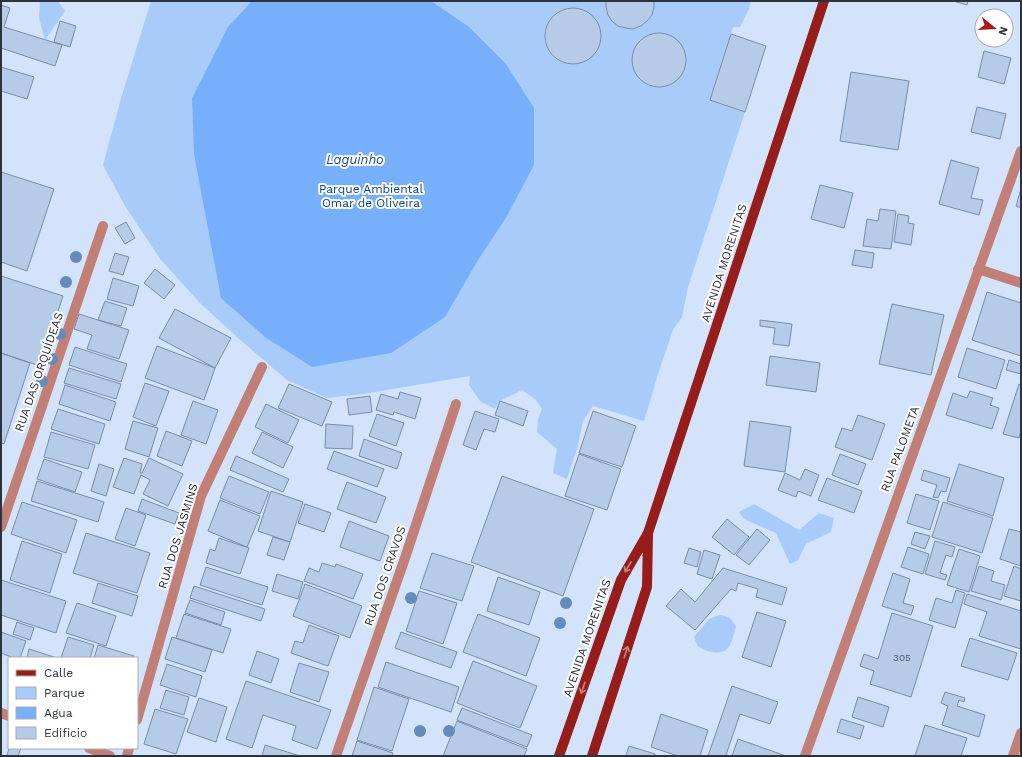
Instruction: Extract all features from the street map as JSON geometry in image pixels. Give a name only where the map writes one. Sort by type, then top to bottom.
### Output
[{"type":"main road","name":"AVENIDA MORENITAS","points":[[559,756],[621,580],[648,533],[824,1]]},
{"type":"main road","name":"AVENIDA MORENITAS","points":[[592,756],[647,587],[648,533]]},
{"type":"street","name":"RUA PALOMETA","points":[[805,756],[1021,151]]},
{"type":"street","name":"RUA DAS ORQUÍDEAS","points":[[1,527],[102,226]]},
{"type":"street","points":[[978,269],[1021,283]]},
{"type":"street","name":"RUA DOS JASMINS","points":[[138,716],[201,496],[262,367]]},
{"type":"street","name":"RUA DOS CRAVOS","points":[[336,756],[405,558],[456,404]]},
{"type":"street","points":[[1013,756],[1021,733]]},
{"type":"street","points":[[92,749],[110,756]]},
{"type":"green space","points":[[38,1],[58,1],[65,11],[45,40],[39,18],[40,3]]},
{"type":"green space","name":"Parque Ambiental Omar de Oliveira","points":[[151,1],[751,1],[749,9],[740,27],[733,27],[723,59],[724,70],[718,94],[710,100],[745,112],[688,287],[682,317],[673,330],[644,421],[593,406],[583,421],[577,449],[567,479],[553,473],[557,449],[537,432],[538,419],[542,409],[536,400],[522,390],[500,401],[495,409],[480,401],[469,385],[470,376],[363,394],[327,398],[287,380],[201,304],[161,260],[125,206],[103,165],[122,95]]},
{"type":"green space","points":[[754,504],[799,530],[819,513],[834,518],[831,532],[806,544],[798,560],[790,564],[776,533],[744,519],[739,512]]},
{"type":"green space","points":[[720,615],[730,618],[736,627],[732,641],[728,648],[721,652],[713,652],[701,648],[696,643],[694,637],[709,619]]},
{"type":"water","name":"Laguinho","points":[[252,1],[431,1],[469,27],[506,64],[534,108],[534,165],[507,216],[478,260],[445,317],[391,353],[312,367],[265,337],[221,298],[194,154],[192,98],[228,27]]},
{"type":"building","points":[[606,1],[654,1],[654,7],[652,15],[647,21],[641,26],[633,29],[618,26],[612,21],[608,15]]},
{"type":"building","points":[[953,1],[968,1],[967,5]]},
{"type":"building","points":[[1,5],[10,8],[4,27],[62,45],[55,66],[1,48]]},
{"type":"building","points":[[567,8],[579,8],[589,12],[597,20],[601,30],[601,42],[597,52],[589,60],[579,64],[567,64],[557,60],[549,52],[545,42],[545,30],[549,20],[557,12]]},
{"type":"building","points":[[60,21],[76,26],[70,47],[54,42]]},
{"type":"building","points":[[654,33],[664,33],[674,37],[682,45],[686,55],[686,65],[682,75],[674,83],[664,87],[654,87],[644,83],[636,75],[632,65],[632,55],[636,45],[644,37]]},
{"type":"building","points":[[731,34],[766,46],[745,112],[710,100]]},
{"type":"building","points":[[984,51],[1011,58],[1004,84],[978,77]]},
{"type":"building","points":[[1,67],[34,77],[27,99],[1,91]]},
{"type":"building","points":[[851,72],[909,81],[898,150],[840,141]]},
{"type":"building","points":[[977,107],[1006,114],[1000,139],[971,132]]},
{"type":"building","points":[[951,160],[979,168],[971,198],[983,200],[979,215],[939,204]]},
{"type":"building","points":[[1,172],[54,189],[27,271],[1,262]]},
{"type":"building","points":[[820,185],[853,193],[844,228],[811,219]]},
{"type":"building","points":[[1021,189],[1021,208],[1016,206]]},
{"type":"building","points":[[880,209],[896,211],[891,249],[863,246],[867,219],[878,221]]},
{"type":"building","points":[[898,214],[909,216],[908,223],[914,224],[911,245],[894,242]]},
{"type":"building","points":[[126,222],[135,238],[125,244],[115,228]]},
{"type":"building","points":[[855,250],[874,253],[872,268],[852,265]]},
{"type":"building","points":[[115,253],[129,257],[123,275],[109,271]]},
{"type":"building","points":[[155,269],[175,285],[164,299],[144,283]]},
{"type":"building","points":[[1,276],[63,296],[40,366],[1,353]]},
{"type":"building","points":[[113,278],[139,286],[133,306],[107,299]]},
{"type":"building","points":[[987,292],[1021,303],[1021,356],[972,340]]},
{"type":"building","points":[[105,301],[127,308],[121,326],[98,320]]},
{"type":"building","points":[[892,304],[944,315],[931,375],[879,364]]},
{"type":"building","points":[[175,309],[231,338],[215,368],[159,338]]},
{"type":"building","points":[[79,314],[129,330],[119,359],[87,349],[92,335],[74,329]]},
{"type":"building","points":[[760,320],[792,324],[789,346],[773,344],[775,328],[760,326]]},
{"type":"building","points":[[157,346],[215,368],[204,400],[145,378]]},
{"type":"building","points":[[75,347],[127,364],[121,382],[69,365]]},
{"type":"building","points":[[967,348],[1005,360],[996,389],[958,377]]},
{"type":"building","points":[[1,353],[30,363],[4,444],[1,443]]},
{"type":"building","points":[[770,356],[820,363],[816,392],[766,385]]},
{"type":"building","points":[[1009,360],[1021,364],[1021,374],[1006,370]]},
{"type":"building","points":[[69,368],[121,384],[116,399],[64,383]]},
{"type":"building","points":[[145,383],[169,391],[156,426],[133,417]]},
{"type":"building","points":[[289,384],[332,402],[322,426],[278,408]]},
{"type":"building","points":[[1019,384],[1021,385],[1021,431],[1019,438],[1003,434]]},
{"type":"building","points":[[65,385],[116,402],[110,421],[59,404]]},
{"type":"building","points":[[970,391],[993,398],[990,405],[999,408],[992,429],[946,415],[953,393],[967,398]]},
{"type":"building","points":[[400,392],[421,398],[415,419],[394,412],[393,415],[376,410],[381,394],[398,399]]},
{"type":"building","points":[[370,396],[372,412],[349,415],[347,399]]},
{"type":"building","points":[[193,401],[218,410],[206,444],[181,435]]},
{"type":"building","points":[[500,401],[528,411],[523,426],[495,415]]},
{"type":"building","points":[[266,404],[299,420],[288,443],[255,427]]},
{"type":"building","points":[[58,409],[105,424],[99,444],[51,429]]},
{"type":"building","points":[[475,411],[499,419],[495,432],[484,429],[476,450],[463,445]]},
{"type":"building","points":[[593,411],[636,426],[622,467],[579,453]]},
{"type":"building","points":[[377,414],[404,423],[396,446],[369,436]]},
{"type":"building","points":[[858,415],[885,424],[872,460],[835,447],[842,428],[852,431]]},
{"type":"building","points":[[133,421],[158,428],[149,457],[125,449]]},
{"type":"building","points":[[750,421],[791,427],[785,472],[744,466]]},
{"type":"building","points":[[326,424],[353,426],[352,449],[325,448]]},
{"type":"building","points":[[166,431],[192,441],[182,466],[157,456]]},
{"type":"building","points":[[51,432],[95,445],[88,469],[44,457]]},
{"type":"building","points":[[262,432],[293,447],[283,468],[252,453]]},
{"type":"building","points":[[364,439],[402,453],[397,469],[359,456]]},
{"type":"building","points":[[334,451],[384,469],[377,487],[327,469]]},
{"type":"building","points":[[579,454],[621,469],[607,510],[565,496]]},
{"type":"building","points":[[840,454],[866,464],[858,485],[832,475]]},
{"type":"building","points":[[236,456],[289,479],[283,492],[230,470]]},
{"type":"building","points":[[124,458],[142,464],[140,473],[142,473],[149,458],[183,474],[168,506],[143,494],[150,480],[141,475],[134,494],[113,487]]},
{"type":"building","points":[[44,459],[82,472],[75,492],[37,479]]},
{"type":"building","points":[[99,464],[114,469],[106,496],[91,491]]},
{"type":"building","points":[[959,464],[1004,478],[993,516],[947,501]]},
{"type":"building","points":[[805,469],[819,475],[811,496],[798,491],[796,497],[778,490],[785,473],[800,480]]},
{"type":"building","points":[[924,470],[950,478],[946,492],[941,491],[938,498],[933,497],[937,485],[921,480]]},
{"type":"building","points":[[229,476],[269,492],[260,514],[220,498]]},
{"type":"building","points":[[502,476],[594,509],[563,596],[471,562]]},
{"type":"building","points":[[827,478],[862,491],[854,513],[818,500]]},
{"type":"building","points":[[37,481],[104,502],[98,522],[31,501]]},
{"type":"building","points":[[347,482],[386,497],[376,523],[337,509]]},
{"type":"building","points":[[271,491],[303,502],[290,542],[258,531]]},
{"type":"building","points":[[916,494],[939,501],[930,530],[907,523]]},
{"type":"building","points":[[142,499],[179,513],[175,524],[138,511]]},
{"type":"building","points":[[220,500],[260,516],[247,547],[208,531]]},
{"type":"building","points":[[22,502],[77,520],[66,553],[11,534]]},
{"type":"building","points":[[943,502],[993,518],[982,553],[932,537]]},
{"type":"building","points":[[305,504],[331,513],[324,532],[298,523]]},
{"type":"building","points":[[126,508],[146,515],[135,546],[115,539]]},
{"type":"building","points":[[727,519],[749,537],[734,555],[712,537]]},
{"type":"building","points":[[349,521],[389,536],[380,561],[340,547]]},
{"type":"building","points":[[757,529],[770,540],[749,565],[736,555]]},
{"type":"building","points":[[1009,529],[1021,532],[1021,566],[1000,559]]},
{"type":"building","points":[[915,532],[930,536],[925,549],[911,544]]},
{"type":"building","points":[[86,533],[150,553],[137,593],[73,573]]},
{"type":"building","points":[[273,537],[290,542],[284,560],[267,555]]},
{"type":"building","points":[[219,538],[249,548],[240,574],[206,563],[210,549],[215,551]]},
{"type":"building","points":[[22,541],[62,554],[50,593],[10,580]]},
{"type":"building","points":[[935,541],[955,547],[952,557],[946,555],[940,573],[947,575],[945,580],[925,574]]},
{"type":"building","points":[[908,547],[929,554],[923,574],[901,567]]},
{"type":"building","points":[[689,548],[701,552],[697,567],[684,563]]},
{"type":"building","points":[[959,549],[980,556],[969,592],[947,585]]},
{"type":"building","points":[[704,550],[720,555],[712,579],[697,574]]},
{"type":"building","points":[[432,553],[474,566],[462,601],[420,588]]},
{"type":"building","points":[[322,563],[335,567],[336,564],[363,574],[353,599],[304,581],[309,568],[319,572]]},
{"type":"building","points":[[979,566],[994,571],[991,581],[1005,585],[1001,600],[971,591]]},
{"type":"building","points":[[1014,566],[1021,569],[1021,601],[1004,596]]},
{"type":"building","points":[[206,567],[268,587],[262,605],[200,585]]},
{"type":"building","points":[[723,568],[787,588],[782,605],[756,597],[758,589],[738,583],[736,591],[731,589],[695,630],[666,606],[681,589],[695,602]]},
{"type":"building","points":[[893,573],[910,579],[903,603],[914,606],[911,615],[882,606]]},
{"type":"building","points":[[277,574],[303,582],[298,599],[272,591]]},
{"type":"building","points":[[498,577],[540,592],[529,625],[487,611]]},
{"type":"building","points":[[1,580],[66,601],[56,633],[1,615]]},
{"type":"building","points":[[98,583],[138,596],[132,616],[92,603]]},
{"type":"building","points":[[305,584],[362,606],[350,638],[293,616]]},
{"type":"building","points":[[194,586],[265,609],[261,621],[190,598]]},
{"type":"building","points":[[956,590],[965,593],[955,628],[929,620],[936,598],[952,603]]},
{"type":"building","points":[[419,591],[457,603],[443,644],[406,631]]},
{"type":"building","points":[[967,594],[1021,611],[1021,649],[979,636],[987,612],[964,604]]},
{"type":"building","points":[[190,600],[225,612],[221,625],[185,613]]},
{"type":"building","points":[[77,603],[116,616],[106,646],[66,633]]},
{"type":"building","points":[[757,612],[786,621],[771,667],[742,657]]},
{"type":"building","points":[[892,613],[933,626],[911,697],[870,684],[874,671],[860,666],[864,654],[878,659]]},
{"type":"building","points":[[184,614],[231,629],[223,653],[176,638]]},
{"type":"building","points":[[478,614],[540,638],[526,676],[463,652]]},
{"type":"building","points":[[17,622],[34,628],[30,640],[13,634]]},
{"type":"building","points":[[309,625],[339,636],[328,666],[291,653],[295,641],[303,643]]},
{"type":"building","points":[[1,632],[26,641],[20,657],[11,657],[1,653]]},
{"type":"building","points":[[401,632],[457,652],[451,668],[395,648]]},
{"type":"building","points":[[68,637],[94,645],[90,657],[61,657]]},
{"type":"building","points":[[172,637],[212,650],[205,672],[165,659]]},
{"type":"building","points":[[970,638],[1017,653],[1008,680],[961,666]]},
{"type":"building","points":[[98,645],[134,656],[134,657],[94,657]]},
{"type":"building","points":[[29,649],[54,657],[27,657]]},
{"type":"building","points":[[257,651],[279,659],[271,683],[249,675]]},
{"type":"building","points":[[473,661],[537,686],[520,728],[457,703]]},
{"type":"building","points":[[386,662],[459,687],[451,712],[378,687]]},
{"type":"building","points":[[299,663],[329,672],[319,702],[290,692]]},
{"type":"building","points":[[167,664],[202,676],[196,697],[160,685]]},
{"type":"building","points":[[246,681],[331,710],[317,749],[292,740],[296,726],[263,715],[252,748],[226,739]]},
{"type":"building","points":[[732,686],[778,702],[770,724],[740,714],[726,755],[730,756],[708,756]]},
{"type":"building","points":[[374,687],[409,699],[392,751],[357,740]]},
{"type":"building","points":[[166,690],[189,697],[184,715],[160,708]]},
{"type":"building","points":[[945,692],[965,698],[964,702],[959,700],[957,706],[985,715],[979,737],[942,725],[948,706],[941,703]]},
{"type":"building","points":[[858,697],[889,707],[883,727],[852,717]]},
{"type":"building","points":[[199,698],[227,707],[216,742],[187,732]]},
{"type":"building","points":[[462,708],[532,735],[527,747],[457,720]]},
{"type":"building","points":[[155,709],[188,719],[176,754],[144,744]]},
{"type":"building","points":[[661,714],[708,730],[700,756],[678,756],[651,747]]},
{"type":"building","points":[[841,719],[864,726],[860,739],[837,732]]},
{"type":"building","points":[[457,721],[527,749],[524,756],[443,756]]},
{"type":"building","points":[[925,725],[967,738],[961,756],[915,756]]},
{"type":"building","points":[[738,739],[786,756],[732,756]]},
{"type":"building","points":[[357,741],[393,753],[392,756],[352,756]]},
{"type":"building","points":[[265,745],[300,756],[262,756]]},
{"type":"building","points":[[629,746],[655,754],[655,756],[626,756]]},
{"type":"building","points":[[9,749],[21,749],[18,756],[7,756]]}]
